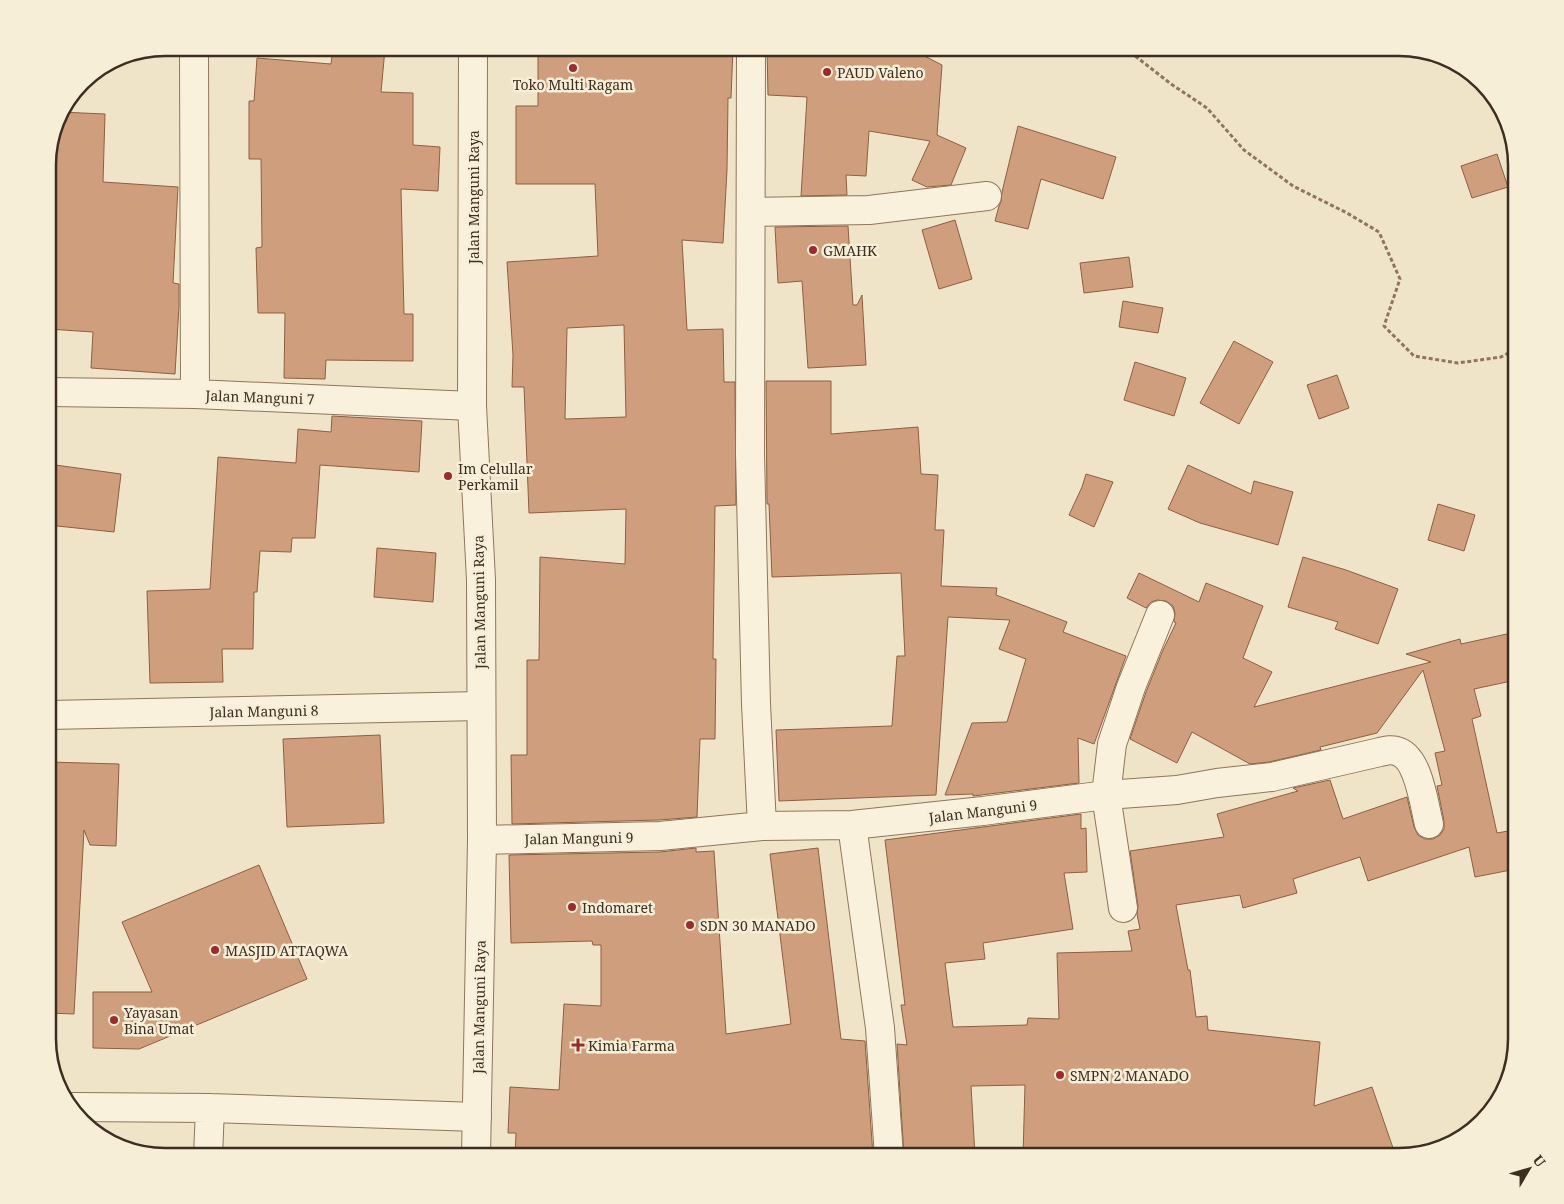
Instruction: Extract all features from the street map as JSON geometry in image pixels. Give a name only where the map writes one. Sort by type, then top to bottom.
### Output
[{"type":"street","points":[[194,56],[195,394]]},
{"type":"street","name":"Jalan Manguni Raya","points":[[473,56],[472,406],[481,580],[482,840],[476,1148]]},
{"type":"street","points":[[751,56],[750,454],[756,704],[762,826]]},
{"type":"street","points":[[751,212],[868,210],[987,196]]},
{"type":"street","name":"Jalan Manguni 7","points":[[56,392],[195,394],[472,406]]},
{"type":"street","points":[[1123,908],[1106,795],[1112,744],[1131,688],[1160,615]]},
{"type":"street","name":"Jalan Manguni 8","points":[[56,716],[481,706]]},
{"type":"street","name":"Jalan Manguni 9","points":[[482,840],[660,836],[762,826],[852,825],[1106,795],[1177,790],[1217,783],[1272,777],[1396,750],[1408,758],[1417,774],[1429,824]]},
{"type":"street","points":[[852,825],[880,1028],[888,1148]]},
{"type":"street","points":[[81,1107],[210,1108],[477,1117]]},
{"type":"street","points":[[208,1148],[210,1108]]},
{"type":"path","points":[[1135,56],[1171,84],[1207,108],[1244,150],[1293,186],[1347,213],[1379,232],[1400,279],[1384,326],[1414,356],[1458,363],[1501,357],[1508,353]]},
{"type":"building","points":[[332,56],[384,56],[381,92],[413,93],[413,145],[440,147],[438,191],[401,189],[404,314],[413,314],[413,361],[326,360],[325,379],[284,378],[285,313],[258,313],[256,248],[262,247],[261,159],[249,159],[249,101],[254,101],[257,58],[331,64]]},
{"type":"building","points":[[538,56],[733,56],[731,98],[728,98],[723,243],[682,240],[687,330],[723,329],[724,382],[735,382],[736,505],[715,506],[713,659],[716,659],[715,739],[700,739],[697,817],[659,820],[512,824],[511,755],[527,755],[527,660],[539,660],[540,557],[625,564],[626,509],[529,513],[524,387],[512,387],[513,355],[507,262],[598,256],[595,184],[516,184],[516,106],[538,106]],"holes":[[[624,325],[626,417],[565,419],[567,328]]]},
{"type":"building","points":[[767,56],[925,56],[942,65],[937,135],[966,148],[951,185],[927,187],[912,180],[930,141],[869,131],[866,176],[846,175],[847,195],[801,196],[807,97],[768,95]]},
{"type":"building","points":[[70,112],[105,114],[103,182],[178,187],[173,283],[179,284],[175,374],[91,368],[93,332],[56,330],[56,158],[60,137]]},
{"type":"building","points":[[1018,126],[1116,157],[1103,199],[1041,179],[1028,229],[995,221]]},
{"type":"building","points":[[1497,154],[1508,187],[1472,198],[1461,166]]},
{"type":"building","points":[[955,220],[972,279],[939,289],[922,230]]},
{"type":"building","points":[[848,226],[853,305],[857,305],[862,295],[866,365],[808,368],[802,281],[778,283],[775,227]]},
{"type":"building","points":[[1129,257],[1133,287],[1084,293],[1080,263]]},
{"type":"building","points":[[1123,301],[1163,308],[1158,333],[1119,327]]},
{"type":"building","points":[[1234,341],[1273,362],[1239,424],[1200,403]]},
{"type":"building","points":[[1135,362],[1186,378],[1174,416],[1124,400]]},
{"type":"building","points":[[1337,375],[1349,408],[1319,419],[1307,385]]},
{"type":"building","points":[[766,381],[831,381],[831,434],[918,427],[921,474],[938,475],[935,530],[944,530],[941,586],[997,588],[996,595],[1067,622],[1063,632],[1126,656],[1094,744],[1078,738],[1079,783],[973,796],[973,794],[945,795],[972,723],[1007,722],[1026,659],[999,649],[1010,620],[948,617],[936,795],[779,801],[776,730],[892,726],[897,656],[905,656],[901,573],[772,577],[769,504],[767,504]]},
{"type":"building","points":[[332,416],[422,421],[419,472],[320,465],[315,538],[292,538],[291,552],[260,551],[257,592],[254,592],[253,649],[222,649],[223,682],[150,683],[147,591],[210,589],[218,457],[296,463],[298,429],[331,432]]},
{"type":"building","points":[[56,465],[121,474],[114,532],[56,526]]},
{"type":"building","points":[[1188,465],[1251,494],[1254,481],[1293,492],[1278,545],[1200,523],[1168,509]]},
{"type":"building","points":[[1086,474],[1113,482],[1094,527],[1069,515]]},
{"type":"building","points":[[1438,504],[1475,515],[1464,551],[1428,540]]},
{"type":"building","points":[[377,548],[436,553],[433,602],[374,597]]},
{"type":"building","points":[[1303,557],[1398,589],[1378,644],[1335,629],[1338,622],[1288,607]]},
{"type":"building","points":[[1139,573],[1199,602],[1206,583],[1263,606],[1243,658],[1272,672],[1254,707],[1431,662],[1406,654],[1460,639],[1461,644],[1508,634],[1508,682],[1474,689],[1481,716],[1472,719],[1497,833],[1508,831],[1508,871],[1475,877],[1469,847],[1368,881],[1360,857],[1293,879],[1297,893],[1243,908],[1240,895],[1176,905],[1188,970],[1190,970],[1196,1017],[1207,1016],[1208,1030],[1320,1042],[1314,1106],[1372,1087],[1393,1148],[1023,1148],[1025,1085],[971,1086],[975,1148],[904,1148],[897,1044],[907,1045],[901,1005],[905,1005],[885,840],[1081,814],[1081,829],[1086,828],[1087,872],[1064,873],[1073,929],[983,943],[985,959],[945,963],[953,1027],[1027,1025],[1028,1018],[1059,1019],[1057,953],[1132,951],[1128,931],[1140,929],[1130,851],[1224,837],[1217,814],[1298,791],[1293,788],[1330,780],[1343,819],[1407,797],[1414,827],[1418,835],[1425,839],[1433,839],[1440,835],[1444,829],[1437,786],[1442,785],[1435,753],[1445,751],[1423,670],[1377,733],[1320,747],[1321,750],[1269,762],[1250,764],[1192,732],[1177,763],[1130,739],[1146,692],[1176,623],[1174,622],[1175,613],[1173,606],[1166,601],[1157,600],[1151,602],[1146,608],[1127,598]]},
{"type":"building","points":[[380,735],[384,823],[287,827],[283,739]]},
{"type":"building","points":[[56,762],[119,764],[116,846],[90,845],[84,830],[74,1014],[56,1013]]},
{"type":"building","points":[[696,848],[696,852],[714,851],[726,1034],[791,1024],[770,854],[818,848],[841,1039],[865,1041],[872,1148],[515,1148],[516,1133],[508,1133],[510,1087],[559,1090],[564,1004],[601,1006],[601,945],[593,945],[592,941],[511,943],[509,855],[660,852]]},
{"type":"building","name":"MASJID ATTAQWA","points":[[259,865],[307,979],[139,1049],[93,1048],[93,992],[152,992],[122,922]]},
{"type":"place","name":"Toko Multi Ragam","points":[[573,68]]},
{"type":"place","name":"PAUD Valeno","points":[[827,72]]},
{"type":"place","name":"GMAHK","points":[[813,250]]},
{"type":"place","name":"Im Celullar Perkamil","points":[[448,476]]},
{"type":"place","name":"Indomaret","points":[[572,907]]},
{"type":"place","name":"SDN 30 MANADO","points":[[690,925]]},
{"type":"place","name":"MASJID ATTAQWA","points":[[215,950]]},
{"type":"place","name":"Yayasan Bina Umat","points":[[114,1020]]},
{"type":"place","name":"Kimia Farma","points":[[578,1045]]},
{"type":"place","name":"SMPN 2 MANADO","points":[[1060,1075]]}]
